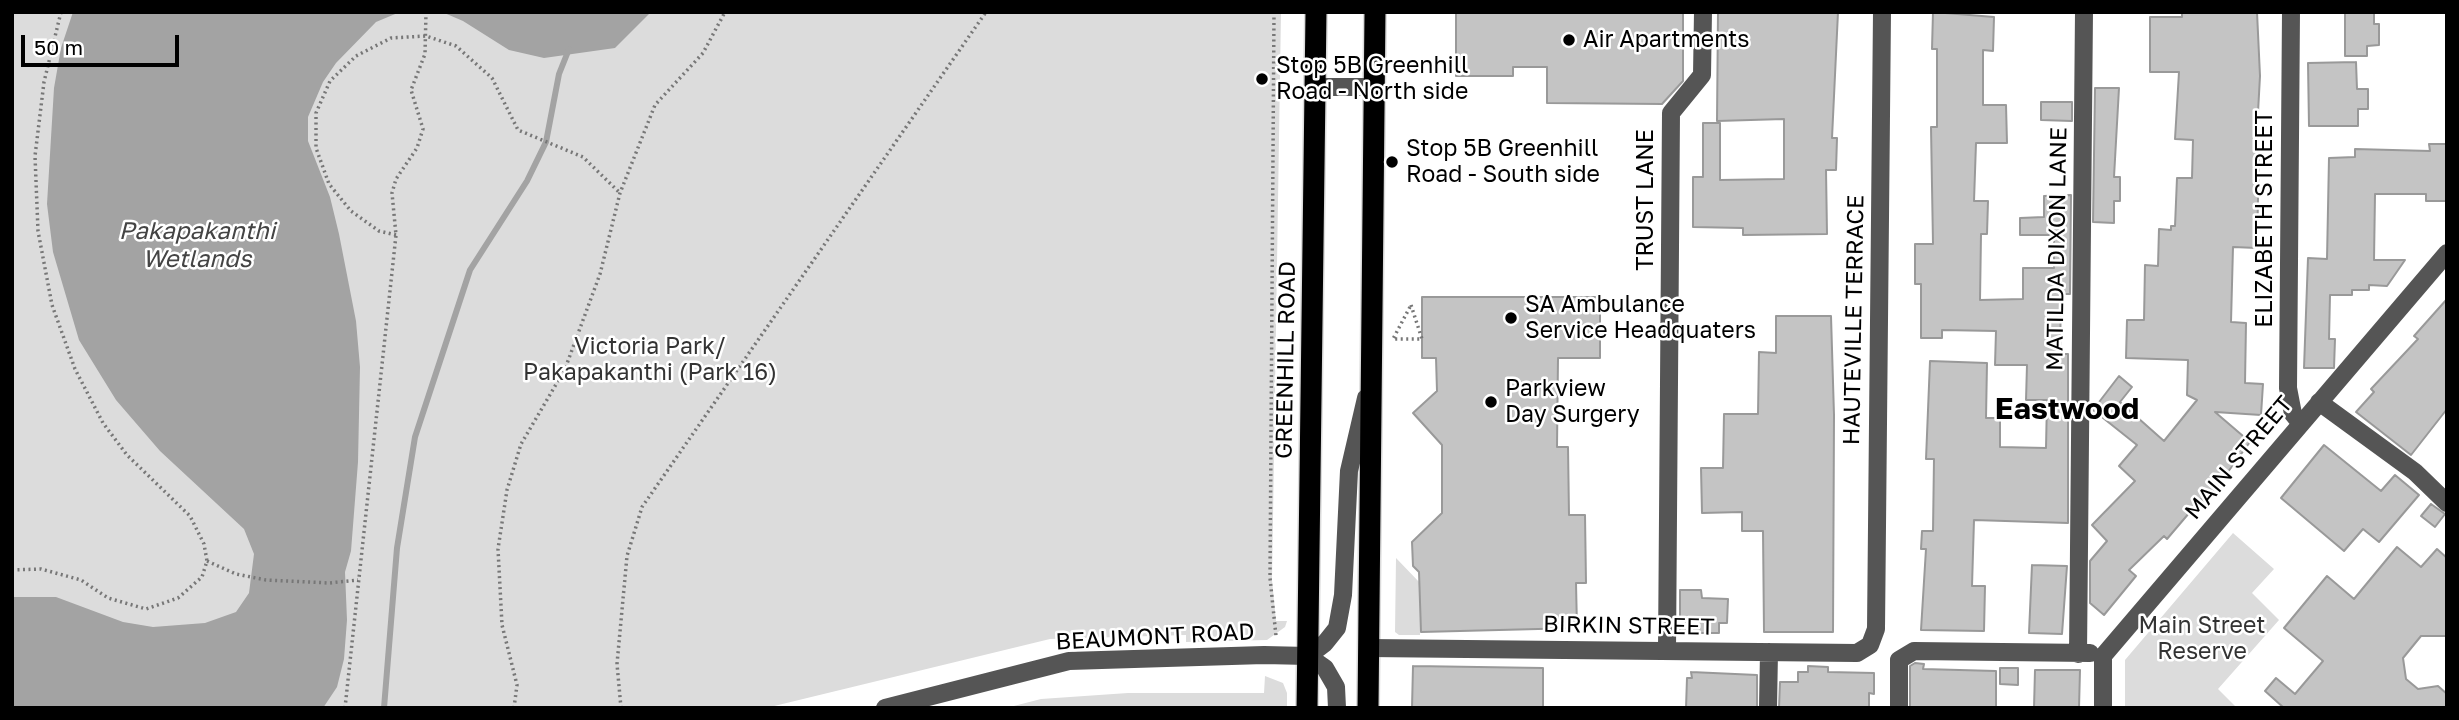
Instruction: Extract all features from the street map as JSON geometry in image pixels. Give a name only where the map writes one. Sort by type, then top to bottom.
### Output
[{"type":"highway","name":"GREENHILL ROAD","points":[[1307,708],[1317,12]]},
{"type":"highway","points":[[1368,708],[1375,12]]},
{"type":"street","name":"TRUST LANE","points":[[1667,651],[1671,113],[1702,75],[1703,12]]},
{"type":"street","name":"HAUTEVILLE TERRACE","points":[[1876,629],[1882,12]]},
{"type":"street","name":"MATILDA DIXON LANE","points":[[2078,654],[2084,12]]},
{"type":"street","name":"ELIZABETH STREET","points":[[2291,12],[2288,388],[2293,414],[2301,424]]},
{"type":"street","points":[[1317,87],[1374,87]]},
{"type":"street","name":"MAIN STREET","points":[[2103,656],[2447,253]]},
{"type":"street","points":[[1337,708],[1336,687],[1325,668],[1308,656],[1337,628],[1343,595],[1349,471],[1372,370]]},
{"type":"street","points":[[2319,402],[2415,472],[2447,503]]},
{"type":"street","name":"BIRKIN STREET","points":[[1369,648],[1857,653],[1870,645],[1876,629]]},
{"type":"street","points":[[1899,708],[1899,660],[1914,651],[2103,656],[2103,708]]},
{"type":"street","points":[[1768,708],[1769,652]]},
{"type":"street","name":"BEAUMONT ROAD","points":[[885,708],[1069,662],[1308,656]]},
{"type":"path","points":[[12,570],[41,569],[81,580],[108,598],[146,609],[178,598],[202,577],[207,561],[204,544],[190,516],[127,455],[103,423],[75,369],[52,305],[38,231],[35,156],[44,82],[61,12]]},
{"type":"path","points":[[345,708],[396,234],[392,193],[396,179],[417,148],[423,129],[411,90],[425,54],[426,12]]},
{"type":"path","points":[[514,708],[517,685],[502,625],[498,549],[507,489],[521,444],[565,369],[600,274],[620,193],[655,104],[703,53],[725,12]]},
{"type":"path","points":[[621,708],[617,664],[627,556],[642,506],[986,12]]},
{"type":"path","points":[[1274,12],[1270,578],[1278,655]]},
{"type":"path","points":[[396,234],[379,231],[351,211],[330,184],[316,148],[316,113],[330,81],[356,56],[391,38],[426,36],[456,46],[492,78],[518,130],[583,157],[620,193]]},
{"type":"path","points":[[1411,305],[1419,327],[1422,339],[1393,339],[1411,305]]},
{"type":"path","points":[[207,561],[236,573],[266,580],[329,583],[358,580]]},
{"type":"green space","name":"Victoria Park/ Pakapakanthi (Park 16)","points":[[12,12],[1281,12],[1272,580],[1276,621],[1287,621],[1285,627],[1267,640],[1186,642],[1186,635],[1050,639],[766,708],[12,708]]},
{"type":"green space","name":"Main Street Reserve","points":[[2233,533],[2274,569],[2252,593],[2279,620],[2218,689],[2237,708],[2125,708],[2125,660]]},
{"type":"green space","points":[[1396,558],[1421,584],[1420,635],[1399,635],[1395,632]]},
{"type":"green space","points":[[1265,676],[1283,683],[1287,693],[1287,708],[1006,708],[1041,699],[1128,693],[1264,693]]},
{"type":"water","name":"Pakapakanthi Wetlands","points":[[73,12],[400,12],[376,22],[336,63],[323,82],[308,117],[308,141],[330,197],[339,234],[356,321],[360,367],[358,462],[351,551],[345,572],[347,620],[344,659],[337,687],[323,708],[12,708],[12,597],[56,597],[123,622],[153,627],[205,623],[236,612],[249,593],[254,554],[244,529],[160,451],[116,400],[79,340],[53,252],[47,204],[54,88],[61,48]]},
{"type":"water","points":[[442,12],[651,12],[615,48],[544,58],[509,50],[463,21]]},
{"type":"building","name":"Air Apartments","points":[[1456,12],[1683,12],[1683,81],[1662,104],[1547,103],[1547,67],[1513,67],[1513,76],[1456,76]]},
{"type":"building","points":[[1718,12],[1838,12],[1832,138],[1837,138],[1836,170],[1826,170],[1827,234],[1743,235],[1743,228],[1693,227],[1693,177],[1703,177],[1703,123],[1720,123],[1720,180],[1784,179],[1784,119],[1717,121]]},
{"type":"building","points":[[1933,12],[1994,17],[1993,51],[1983,50],[1983,105],[2006,105],[2007,143],[1976,143],[1974,201],[1988,201],[1987,234],[1981,234],[1980,300],[2023,299],[2023,268],[2054,268],[2054,235],[2020,235],[2020,218],[2044,217],[2044,196],[2071,195],[2070,294],[2061,294],[2060,354],[2068,354],[2068,523],[1974,520],[1972,586],[1985,586],[1984,631],[1921,630],[1926,549],[1921,549],[1922,531],[1933,531],[1934,459],[1926,459],[1930,361],[1987,363],[1986,418],[2000,418],[2000,447],[2046,448],[2047,400],[2026,400],[2027,365],[1995,365],[1996,331],[1942,330],[1942,338],[1921,338],[1921,284],[1915,284],[1915,244],[1933,244],[1931,127],[1937,127],[1937,49],[1932,49]]},
{"type":"building","points":[[2182,12],[2257,12],[2260,76],[2256,149],[2259,149],[2257,248],[2233,247],[2231,322],[2246,323],[2245,383],[2263,384],[2261,415],[2215,412],[2250,442],[2205,503],[2201,499],[2167,539],[2164,536],[2129,570],[2136,576],[2104,615],[2090,603],[2090,561],[2107,541],[2092,525],[2135,481],[2119,466],[2137,445],[2093,410],[2119,376],[2132,387],[2120,402],[2164,441],[2197,400],[2187,395],[2188,360],[2126,358],[2127,320],[2144,320],[2145,265],[2158,266],[2159,229],[2171,230],[2171,226],[2175,226],[2177,178],[2192,178],[2193,140],[2175,139],[2179,72],[2150,72],[2150,17],[2182,17]]},
{"type":"building","points":[[2345,13],[2374,13],[2374,24],[2379,24],[2379,45],[2367,46],[2367,56],[2345,56]]},
{"type":"building","points":[[2356,62],[2357,89],[2368,89],[2368,109],[2358,109],[2358,126],[2309,126],[2308,63]]},
{"type":"building","points":[[2095,88],[2119,88],[2114,177],[2120,177],[2120,201],[2114,201],[2114,223],[2093,222]]},
{"type":"building","points":[[2041,102],[2072,102],[2072,121],[2041,120]]},
{"type":"building","points":[[2429,144],[2447,144],[2447,201],[2426,201],[2426,194],[2375,194],[2374,260],[2405,260],[2387,286],[2369,285],[2369,290],[2352,290],[2352,295],[2330,295],[2329,339],[2335,339],[2334,368],[2304,368],[2308,258],[2327,259],[2329,158],[2355,157],[2355,149],[2430,151]]},
{"type":"building","points":[[1422,297],[1600,297],[1600,358],[1558,358],[1557,447],[1568,447],[1569,515],[1585,515],[1586,583],[1576,583],[1577,628],[1421,632],[1419,572],[1413,566],[1412,542],[1442,513],[1442,445],[1413,413],[1437,391],[1436,358],[1422,358]]},
{"type":"building","points":[[2447,299],[2447,409],[2411,455],[2356,412],[2374,392],[2371,389],[2418,339],[2414,336]]},
{"type":"building","points":[[1776,316],[1831,316],[1834,415],[1833,632],[1764,632],[1763,531],[1742,531],[1742,512],[1702,513],[1701,468],[1723,468],[1724,414],[1758,414],[1759,352],[1776,353]]},
{"type":"building","points":[[2324,445],[2381,491],[2395,475],[2419,495],[2379,542],[2363,529],[2344,551],[2281,498]]},
{"type":"building","points":[[2431,504],[2445,514],[2435,527],[2421,516]]},
{"type":"building","points":[[2397,547],[2421,567],[2437,549],[2447,558],[2447,636],[2421,636],[2403,658],[2406,679],[2418,689],[2438,686],[2447,694],[2447,708],[2284,708],[2265,691],[2276,678],[2295,694],[2323,661],[2284,628],[2327,576],[2354,599]]},
{"type":"building","points":[[2032,565],[2067,566],[2062,634],[2029,633]]},
{"type":"building","points":[[1680,590],[1701,590],[1702,598],[1728,599],[1727,623],[1719,623],[1719,633],[1680,633]]},
{"type":"building","points":[[1915,663],[1924,664],[1923,669],[1996,671],[1996,708],[1910,708],[1910,666]]},
{"type":"building","points":[[1413,666],[1543,668],[1543,708],[1412,708]]},
{"type":"building","points":[[1808,666],[1828,667],[1828,672],[1874,673],[1874,694],[1869,693],[1869,708],[1779,708],[1780,682],[1798,682],[1798,672],[1808,672]]},
{"type":"building","points":[[2000,668],[2018,668],[2018,685],[2000,684]]},
{"type":"building","points":[[2035,670],[2080,670],[2079,708],[2034,708]]},
{"type":"building","points":[[1691,672],[1757,675],[1757,708],[1686,708],[1687,678],[1692,678]]},
{"type":"waterway","points":[[384,708],[397,548],[415,437],[470,270],[527,181],[546,142],[559,74],[569,49]]},
{"type":"place","name":"Air Apartments","points":[[1569,40]]},
{"type":"place","name":"Stop 5B Greenhill Road - North side","points":[[1262,79]]},
{"type":"place","name":"Stop 5B Greenhill Road - South side","points":[[1392,162]]},
{"type":"place","name":"SA Ambulance Service Headquaters","points":[[1511,318]]},
{"type":"place","name":"Parkview Day Surgery","points":[[1491,402]]},
{"type":"district","name":"Eastwood","points":[[2067,409]]}]
